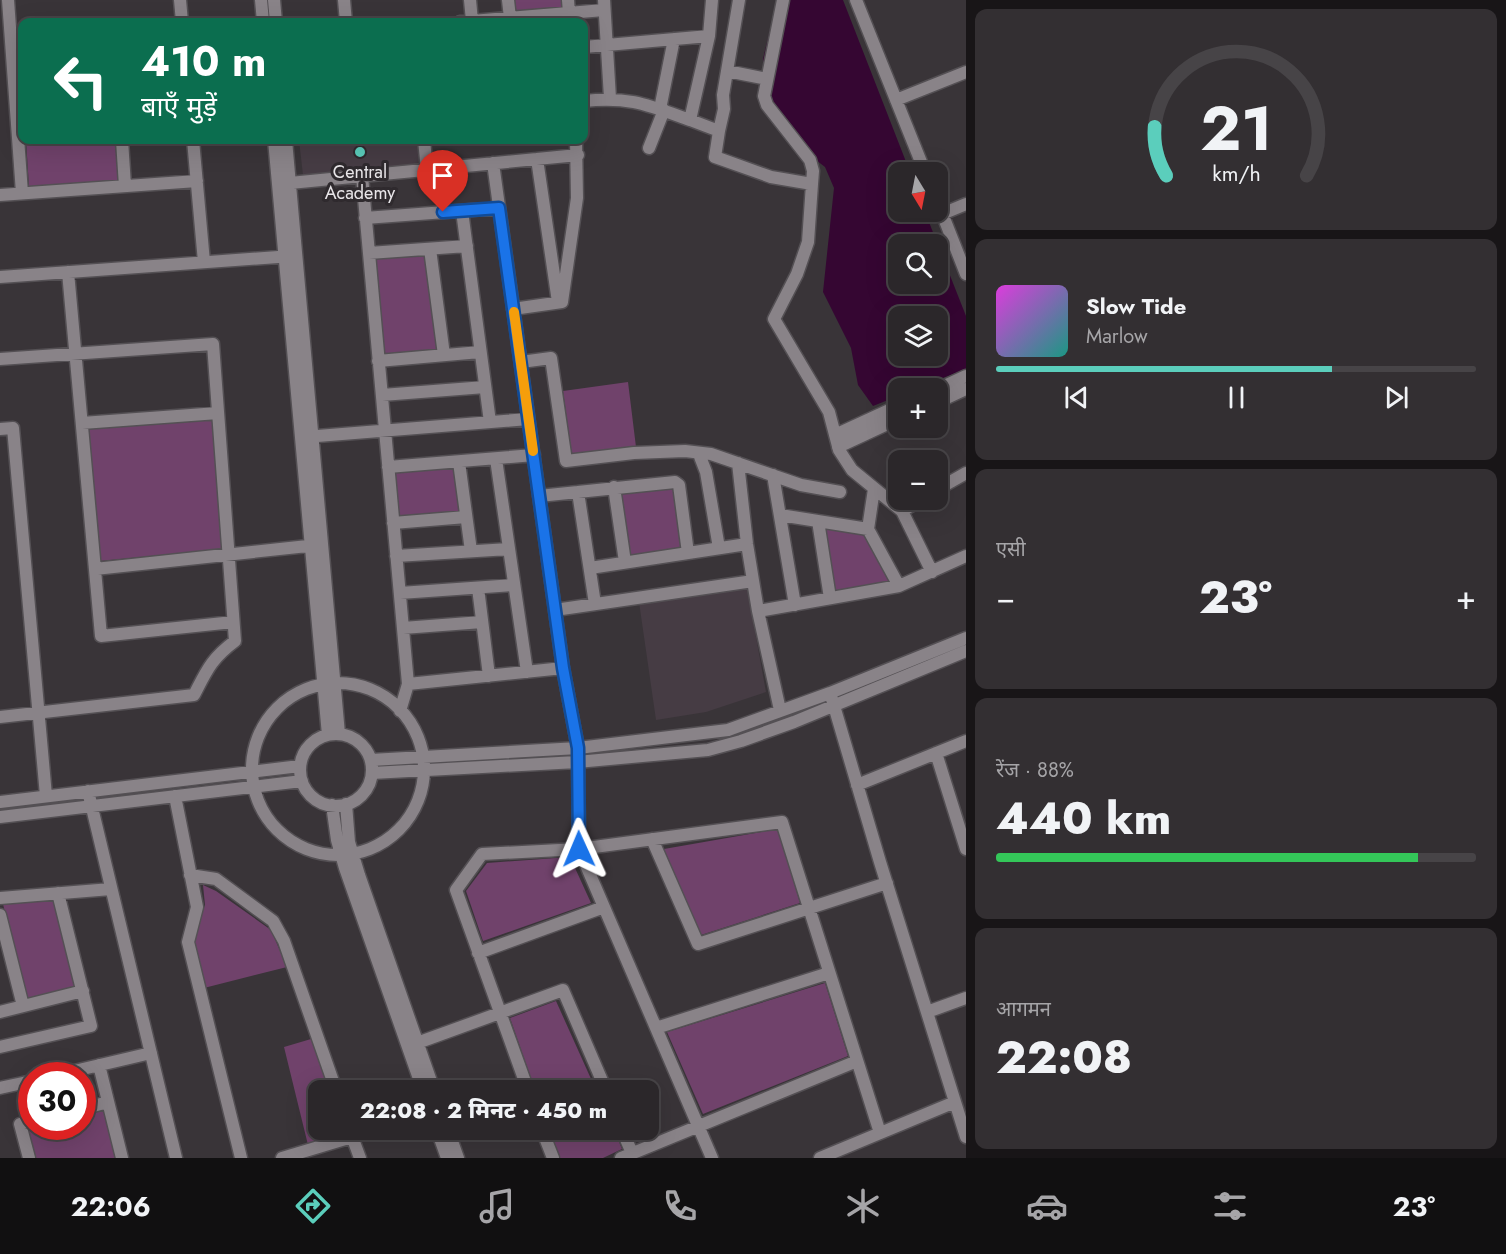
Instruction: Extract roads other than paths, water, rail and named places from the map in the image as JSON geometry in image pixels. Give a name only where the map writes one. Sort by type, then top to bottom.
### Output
[{"type":"street","points":[[8,0],[18,68]]},
{"type":"street","points":[[180,0],[182,18]]},
{"type":"street","points":[[261,0],[263,18]]},
{"type":"street","points":[[274,0],[276,18]]},
{"type":"street","points":[[345,0],[346,18]]},
{"type":"street","points":[[467,18],[470,0]]},
{"type":"street","points":[[508,0],[510,18],[568,6],[604,5],[610,98]]},
{"type":"street","points":[[690,120],[709,36],[712,0]]},
{"type":"street","points":[[739,0],[715,157],[771,177],[812,184]]},
{"type":"street","points":[[783,0],[764,96],[767,105],[810,160],[813,171],[808,242],[797,274],[774,319],[829,412],[837,441],[852,470],[902,511],[932,572]]},
{"type":"street","points":[[856,0],[921,162]]},
{"type":"street","points":[[588,47],[709,36]]},
{"type":"street","points":[[649,148],[662,110],[674,39]]},
{"type":"street","points":[[727,71],[767,80]]},
{"type":"street","points":[[896,100],[966,72]]},
{"type":"street","points":[[588,101],[610,98],[641,102],[719,130]]},
{"type":"street","points":[[20,144],[22,193]]},
{"type":"street","points":[[122,144],[125,186]]},
{"type":"street","points":[[193,144],[204,262]]},
{"type":"street","points":[[275,144],[291,256],[333,734]]},
{"type":"street","points":[[286,144],[290,183],[291,256]]},
{"type":"street","points":[[424,144],[427,170]]},
{"type":"street","points":[[513,309],[562,302],[577,198],[577,144]]},
{"type":"street","points":[[290,183],[578,155]]},
{"type":"street","points":[[537,159],[558,302]]},
{"type":"street","points":[[493,163],[563,668],[578,748],[579,849],[712,1158]]},
{"type":"street","points":[[362,176],[408,684],[400,711]]},
{"type":"street","points":[[0,195],[197,181]]},
{"type":"street","points":[[948,207],[966,204]]},
{"type":"street","points":[[365,218],[499,208]]},
{"type":"street","points":[[462,211],[490,422]]},
{"type":"street","points":[[946,222],[966,274]]},
{"type":"street","points":[[369,254],[467,246]]},
{"type":"street","points":[[430,249],[444,355]]},
{"type":"street","points":[[0,277],[291,256]]},
{"type":"street","points":[[68,272],[101,636],[233,622]]},
{"type":"street","points":[[0,359],[213,344],[235,641],[219,653],[210,664],[194,695],[0,717]]},
{"type":"street","points":[[378,361],[480,352]]},
{"type":"street","points":[[520,362],[550,358],[566,461],[634,453],[685,451],[711,454],[801,485],[840,492]]},
{"type":"street","points":[[948,384],[966,376]]},
{"type":"street","points":[[382,395],[485,387]]},
{"type":"street","points":[[948,397],[966,389]]},
{"type":"street","points":[[837,441],[888,412]]},
{"type":"street","points":[[82,423],[218,413]]},
{"type":"street","points":[[307,437],[528,418]]},
{"type":"street","points":[[837,441],[888,423]]},
{"type":"street","points":[[0,429],[13,428],[46,796]]},
{"type":"street","points":[[699,454],[706,472],[719,548]]},
{"type":"street","points":[[388,467],[534,455]]},
{"type":"street","points":[[496,459],[526,672]]},
{"type":"street","points":[[459,462],[471,551]]},
{"type":"street","points":[[738,463],[747,544],[758,611],[780,711]]},
{"type":"street","points":[[948,483],[966,473]]},
{"type":"street","points":[[773,475],[795,604]]},
{"type":"street","points":[[539,496],[675,482],[679,485],[688,553]]},
{"type":"street","points":[[614,488],[625,562]]},
{"type":"street","points":[[874,489],[868,529],[899,586]]},
{"type":"street","points":[[578,492],[595,604]]},
{"type":"street","points":[[780,515],[868,529]]},
{"type":"street","points":[[393,523],[466,517]]},
{"type":"street","points":[[818,521],[830,598]]},
{"type":"street","points":[[590,568],[747,544]]},
{"type":"street","points":[[95,569],[317,545]]},
{"type":"street","points":[[396,556],[509,549]]},
{"type":"street","points":[[758,611],[899,586],[966,556]]},
{"type":"street","points":[[555,610],[753,581]]},
{"type":"street","points":[[399,593],[514,585]]},
{"type":"street","points":[[478,588],[489,676]]},
{"type":"street","points":[[403,628],[482,622]]},
{"type":"street","points":[[371,760],[578,748],[728,730],[830,693],[966,638]]},
{"type":"street","points":[[372,773],[577,762],[708,750],[741,741],[835,706],[966,651]]},
{"type":"street","points":[[408,684],[563,668]]},
{"type":"street","points":[[329,683],[355,684],[375,691],[394,703],[400,711],[412,725],[426,756],[417,804],[402,827],[384,842],[367,850],[347,854],[320,853],[302,847],[270,823],[253,787],[251,771],[254,749],[264,723],[280,705],[300,691],[329,683]]},
{"type":"street","points":[[830,693],[966,1137]]},
{"type":"street","points":[[333,734],[359,742],[371,760],[372,773],[364,792],[346,804],[332,805],[314,798],[302,781],[300,766],[308,747],[320,738],[333,734]]},
{"type":"street","points":[[857,785],[966,741]]},
{"type":"street","points":[[936,753],[962,825],[966,849]]},
{"type":"street","points":[[0,802],[300,766]]},
{"type":"street","points":[[0,817],[302,781]]},
{"type":"street","points":[[88,791],[176,1158]]},
{"type":"street","points":[[175,796],[197,907],[188,942],[241,1158]]},
{"type":"street","points":[[346,804],[349,842],[347,854],[420,1080]]},
{"type":"street","points":[[332,805],[337,840],[347,854],[430,1080]]},
{"type":"street","points":[[524,1080],[456,890],[482,854],[579,849],[782,822],[880,1133]]},
{"type":"street","points":[[652,839],[698,944],[887,883]]},
{"type":"street","points":[[190,875],[216,879],[273,921],[284,941],[333,1080]]},
{"type":"street","points":[[0,898],[111,889]]},
{"type":"street","points":[[0,1047],[91,1026],[58,893]]},
{"type":"street","points":[[478,953],[604,907]]},
{"type":"street","points":[[0,915],[23,1006]]},
{"type":"street","points":[[656,1028],[829,973]]},
{"type":"street","points":[[417,1043],[563,990],[602,1080]]},
{"type":"street","points":[[0,1012],[83,991]]},
{"type":"street","points":[[927,1012],[966,998]]},
{"type":"street","points":[[96,1066],[151,1053]]},
{"type":"street","points":[[624,1140],[626,1156],[857,1061]]},
{"type":"street","points":[[99,1065],[122,1158]]},
{"type":"street","points":[[0,1088],[18,1084]]},
{"type":"street","points":[[96,1105],[108,1102]]},
{"type":"street","points":[[820,1158],[955,1102]]},
{"type":"street","points":[[24,1140],[28,1158]]},
{"type":"street","points":[[282,1158],[332,1140]]},
{"type":"street","points":[[354,1140],[360,1158]]},
{"type":"street","points":[[440,1140],[447,1158]]},
{"type":"street","points":[[452,1140],[458,1158]]},
{"type":"street","points":[[546,1140],[553,1158]]},
{"type":"place","name":"Central Academy","points":[[360,152]]}]
